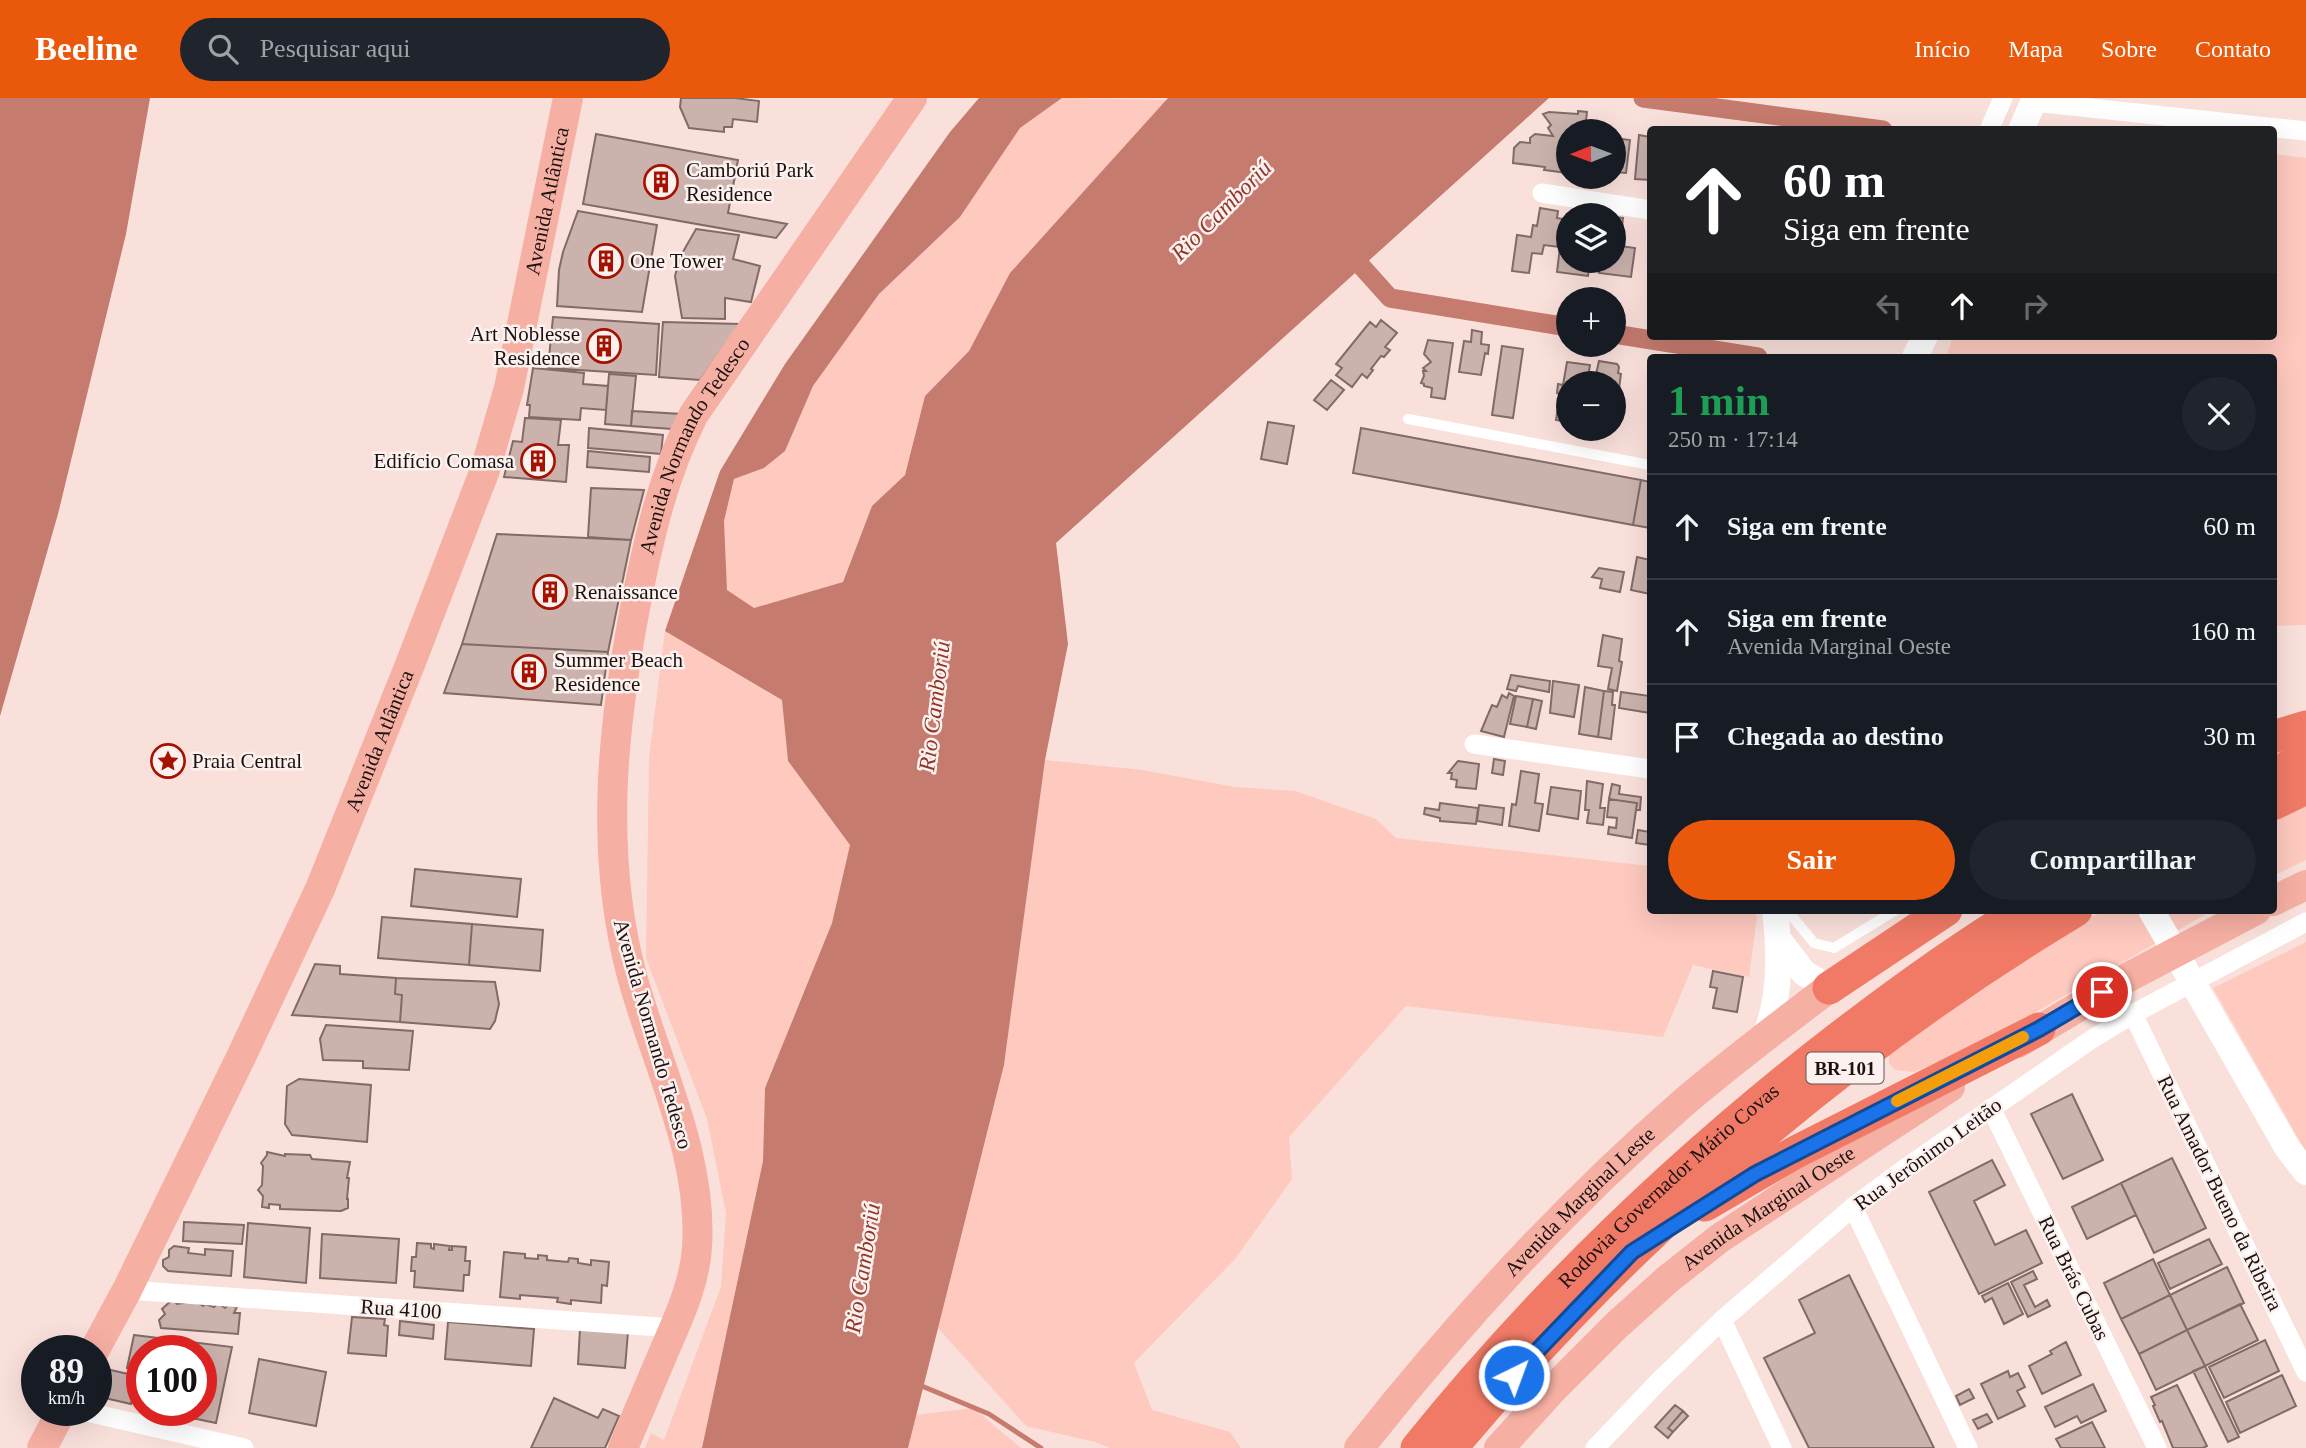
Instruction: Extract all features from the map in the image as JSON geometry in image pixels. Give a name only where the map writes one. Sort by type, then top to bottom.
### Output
[{"type":"highway","points":[[2277,736],[2306,727]]},
{"type":"highway","points":[[2277,772],[2306,758]]},
{"type":"highway","points":[[2277,802],[2306,788]]},
{"type":"highway","points":[[1829,988],[1940,914]]},
{"type":"highway","name":"Rodovia Governador Mário Covas","points":[[1417,1448],[1536,1310],[1648,1198],[1748,1110],[1845,1033],[1963,948],[2016,914]]},
{"type":"highway","name":"Rodovia Governador Mário Covas","points":[[1451,1448],[1541,1346],[1632,1252],[1757,1138],[1828,1081],[1970,977],[2070,914]]},
{"type":"highway","points":[[1632,1252],[1755,1174],[2039,1029]]},
{"type":"main road","name":"Avenida Atlântica","points":[[103,1335],[241,1057],[320,889],[485,470],[509,388],[568,98]]},
{"type":"main road","name":"Avenida Normando Tedesco","points":[[623,1448],[674,1328],[688,1289],[697,1250],[696,1209],[682,1135],[625,947],[612,854],[614,736],[648,540],[672,459],[694,414],[912,98]]},
{"type":"main road","points":[[2023,126],[2034,100]]},
{"type":"main road","points":[[2277,899],[2306,885]]},
{"type":"main road","points":[[1765,1037],[1777,997],[1779,940],[1776,914]]},
{"type":"main road","points":[[2153,914],[2288,1149],[2306,1172]]},
{"type":"main road","name":"Avenida Marginal Oeste","points":[[1499,1448],[1618,1324],[1668,1279],[1720,1238],[2039,1029],[2123,980],[2248,914]]},
{"type":"main road","points":[[1779,940],[1804,973],[1829,988]]},
{"type":"main road","name":"Avenida Marginal Leste","points":[[1359,1448],[1412,1381],[1504,1276],[1594,1185],[1683,1103],[1829,988]]},
{"type":"main road","points":[[42,1448],[54,1426]]},
{"type":"street","points":[[1991,126],[2003,98]]},
{"type":"street","points":[[2034,100],[2262,126]]},
{"type":"street","points":[[2277,128],[2306,131]]},
{"type":"street","points":[[1542,193],[1647,210]]},
{"type":"street","points":[[1475,744],[1647,769]]},
{"type":"street","name":"Rua Jerônimo Leitão","points":[[1595,1448],[1722,1320],[1853,1207],[1906,1167],[2089,1041],[2133,1014],[2306,922]]},
{"type":"street","name":"Rua Amador Bueno da Ribeira","points":[[2133,1014],[2306,1371]]},
{"type":"street","name":"Rua Brás Cubas","points":[[1992,1108],[2157,1448]]},
{"type":"street","points":[[1853,1207],[1968,1448]]},
{"type":"street","name":"Rua 4100","points":[[127,1290],[674,1328]]},
{"type":"street","points":[[1722,1320],[1782,1448]]},
{"type":"street","points":[[112,1418],[244,1448]]},
{"type":"lane","points":[[1409,419],[1647,464]]},
{"type":"lane","points":[[1790,914],[1814,943],[1834,948],[1889,914]]},
{"type":"shaded area","points":[[1062,98],[1168,100],[1010,273],[969,351],[925,396],[905,475],[872,506],[843,582],[754,608],[727,591],[724,521],[734,479],[764,468],[785,451],[813,386],[879,294],[960,217],[1020,128]]},
{"type":"shaded area","points":[[2277,154],[2306,158],[2306,625],[2277,626],[2277,354],[1947,354],[1952,340],[2277,340]]},
{"type":"shaded area","points":[[665,631],[782,700],[788,761],[850,845],[832,923],[765,1088],[763,1161],[702,1448],[645,1448],[651,1433],[664,1440],[721,1287],[726,1213],[707,1119],[646,958],[649,758]]},
{"type":"shaded area","points":[[1045,760],[1142,770],[1235,787],[1295,791],[1376,819],[1396,838],[1647,866],[1647,914],[1756,914],[1757,917],[1749,977],[1693,965],[1663,1037],[1406,1006],[1289,1137],[1292,1179],[1236,1258],[1134,1363],[1152,1410],[1230,1432],[1241,1448],[1110,1448],[1026,1426],[938,1328],[1004,1065]]},
{"type":"shaded area","points":[[2306,802],[2306,860],[2277,874],[2277,816]]},
{"type":"shaded area","points":[[2097,914],[2206,914],[1975,1047],[1914,1072],[1895,1070],[1889,1063],[1889,1051],[1981,982]]},
{"type":"shaded area","points":[[2306,942],[2306,1152],[2213,988]]},
{"type":"shaded area","points":[[973,1408],[1021,1448],[908,1448],[916,1415]]},
{"type":"water","points":[[0,98],[150,98],[126,234],[58,514],[0,716]]},
{"type":"water","name":"Rio Camboriú","points":[[979,98],[1062,98],[1020,128],[960,217],[879,294],[813,386],[785,451],[764,468],[734,479],[724,521],[727,590],[754,608],[843,582],[872,506],[905,475],[925,396],[969,351],[1010,273],[1168,98],[1549,98],[1056,543],[1068,644],[1045,760],[1004,1065],[908,1448],[702,1448],[763,1161],[765,1088],[832,923],[850,845],[788,761],[782,700],[665,631],[720,471],[785,364],[950,132]]},
{"type":"building","points":[[681,98],[759,101],[757,122],[733,119],[732,127],[724,127],[724,132],[689,128],[680,107]]},
{"type":"building","points":[[1578,111],[1587,112],[1586,119],[1556,119],[1556,172],[1544,170],[1545,167],[1513,163],[1514,148],[1520,142],[1530,143],[1530,138],[1535,134],[1553,136],[1548,128],[1551,125],[1543,114],[1578,114]]},
{"type":"building","name":"Camboriú Park Residence","points":[[596,134],[738,160],[728,213],[787,224],[776,238],[583,204]]},
{"type":"building","points":[[1639,135],[1647,136],[1647,180],[1635,179]]},
{"type":"building","points":[[1626,140],[1630,140],[1626,173]]},
{"type":"building","points":[[1540,208],[1556,211],[1556,246],[1544,245],[1542,254],[1532,253],[1529,273],[1512,271],[1517,235],[1531,237],[1533,225],[1537,226]]},
{"type":"building","name":"One Tower","points":[[578,211],[657,225],[642,312],[557,306],[559,270]]},
{"type":"building","points":[[696,229],[739,235],[733,259],[760,266],[751,302],[725,298],[725,319],[682,318],[675,276],[680,257]]},
{"type":"building","points":[[1626,247],[1635,248],[1631,277],[1599,273],[1626,273]]},
{"type":"building","points":[[1565,273],[1588,273],[1588,276]]},
{"type":"building","name":"Art Noblesse Residence","points":[[553,317],[659,324],[656,375],[548,368]]},
{"type":"building","points":[[1381,320],[1397,333],[1385,347],[1390,350],[1384,357],[1381,356],[1367,378],[1362,374],[1352,387],[1336,375],[1342,368],[1336,364],[1370,322],[1376,327]]},
{"type":"building","points":[[663,322],[740,324],[700,380],[659,377]]},
{"type":"building","points":[[1472,330],[1482,332],[1481,344],[1489,345],[1481,375],[1459,372],[1464,341],[1471,342]]},
{"type":"building","points":[[1428,340],[1453,343],[1445,399],[1431,397],[1432,388],[1421,383],[1423,371],[1426,371],[1423,368],[1431,362],[1424,354]]},
{"type":"building","points":[[1502,346],[1523,349],[1513,418],[1492,415]]},
{"type":"building","points":[[1599,361],[1617,364],[1619,367],[1618,371],[1597,371]]},
{"type":"building","points":[[1567,362],[1590,365],[1589,371],[1565,371]]},
{"type":"building","points":[[533,368],[584,373],[583,384],[608,386],[606,410],[581,408],[580,420],[529,417],[530,405],[527,405]]},
{"type":"building","points":[[609,374],[636,376],[631,426],[605,424]]},
{"type":"building","points":[[1331,380],[1344,390],[1327,410],[1314,400]]},
{"type":"building","points":[[632,411],[681,414],[672,429],[631,426]]},
{"type":"building","name":"Edifício Comasa","points":[[525,418],[561,420],[558,445],[569,445],[566,482],[504,477],[513,441],[522,442]]},
{"type":"building","points":[[1268,422],[1294,426],[1287,464],[1261,459]]},
{"type":"building","points":[[589,428],[663,435],[661,454],[588,448]]},
{"type":"building","points":[[1361,428],[1641,480],[1633,525],[1353,473]]},
{"type":"building","points":[[588,451],[650,457],[649,472],[587,467]]},
{"type":"building","points":[[1641,480],[1647,481],[1647,527],[1633,525]]},
{"type":"building","points":[[591,488],[644,490],[631,540],[588,537]]},
{"type":"building","name":"Renaissance","points":[[497,534],[631,540],[608,652],[462,644]]},
{"type":"building","points":[[1637,557],[1647,559],[1647,593],[1631,590]]},
{"type":"building","points":[[1599,568],[1624,572],[1620,592],[1600,588],[1602,579],[1592,577]]},
{"type":"building","points":[[1603,635],[1622,639],[1619,661],[1622,662],[1617,691],[1608,689],[1612,668],[1598,666]]},
{"type":"building","name":"Summer Beach Residence","points":[[462,644],[608,652],[601,705],[444,693]]},
{"type":"building","points":[[1511,675],[1550,681],[1549,692],[1518,686],[1516,691],[1507,689]]},
{"type":"building","points":[[1553,681],[1579,685],[1574,717],[1550,713]]},
{"type":"building","points":[[1585,687],[1604,691],[1598,737],[1579,734]]},
{"type":"building","points":[[1604,691],[1613,692],[1612,705],[1615,705],[1611,739],[1598,737]]},
{"type":"building","points":[[1621,692],[1647,696],[1647,713],[1619,708]]},
{"type":"building","points":[[1509,693],[1514,696],[1504,737],[1481,731],[1492,705],[1497,707],[1502,695],[1507,698]]},
{"type":"building","points":[[1516,696],[1533,699],[1527,727],[1510,724]]},
{"type":"building","points":[[1533,699],[1542,701],[1536,729],[1527,727]]},
{"type":"building","points":[[1494,759],[1505,761],[1503,775],[1492,773]]},
{"type":"building","points":[[1458,761],[1479,764],[1476,789],[1456,787],[1457,780],[1451,779],[1452,773],[1448,773]]},
{"type":"building","points":[[1521,771],[1539,774],[1535,803],[1543,804],[1539,831],[1509,826],[1512,804],[1516,805]]},
{"type":"building","points":[[1587,781],[1603,784],[1600,808],[1605,808],[1603,825],[1587,823]]},
{"type":"building","points":[[1612,784],[1620,786],[1619,794],[1641,797],[1640,810],[1636,810],[1637,803],[1609,799]]},
{"type":"building","points":[[1551,787],[1581,791],[1578,819],[1547,814]]},
{"type":"building","points":[[1609,799],[1637,803],[1632,838],[1608,834],[1609,827],[1616,828],[1617,818],[1607,817]]},
{"type":"building","points":[[1440,803],[1478,808],[1476,824],[1440,821],[1440,818],[1424,814],[1425,808],[1439,810]]},
{"type":"building","points":[[1479,805],[1504,808],[1502,825],[1477,821]]},
{"type":"building","points":[[1638,830],[1647,832],[1647,845],[1636,843]]},
{"type":"building","points":[[415,869],[521,879],[517,917],[411,906]]},
{"type":"building","points":[[382,917],[472,924],[469,965],[378,958]]},
{"type":"building","points":[[472,924],[543,930],[540,971],[469,965]]},
{"type":"building","points":[[315,964],[340,966],[340,974],[396,978],[395,994],[402,995],[400,1022],[292,1015]]},
{"type":"building","points":[[1713,971],[1743,977],[1737,1012],[1713,1008],[1717,988],[1710,987]]},
{"type":"building","points":[[396,978],[495,982],[499,1004],[495,1021],[490,1029],[400,1022],[402,995],[395,994]]},
{"type":"building","points":[[326,1025],[413,1031],[409,1070],[363,1068],[363,1061],[323,1060],[320,1039]]},
{"type":"building","points":[[299,1079],[371,1085],[367,1142],[292,1135],[285,1124],[287,1086]]},
{"type":"building","points":[[2072,1094],[2103,1160],[2063,1179],[2031,1114]]},
{"type":"building","points":[[267,1152],[285,1156],[310,1155],[312,1159],[350,1162],[347,1178],[348,1208],[341,1211],[280,1209],[280,1205],[269,1204],[269,1208],[262,1207],[263,1196],[258,1190],[262,1185],[261,1163]]},
{"type":"building","points":[[2172,1158],[2206,1228],[2154,1253],[2121,1183]]},
{"type":"building","points":[[1992,1160],[2005,1185],[1974,1201],[1995,1245],[2026,1230],[2042,1263],[1979,1294],[1929,1192]]},
{"type":"building","points":[[2121,1183],[2136,1215],[2087,1239],[2072,1207]]},
{"type":"building","points":[[184,1222],[244,1225],[242,1244],[183,1241]]},
{"type":"building","points":[[248,1223],[310,1228],[306,1283],[244,1277]]},
{"type":"building","points":[[322,1234],[399,1239],[396,1283],[320,1278]]},
{"type":"building","points":[[2209,1239],[2222,1264],[2170,1289],[2158,1263]]},
{"type":"building","points":[[417,1243],[431,1244],[434,1249],[434,1244],[450,1246],[449,1250],[452,1250],[452,1246],[466,1247],[465,1261],[470,1261],[469,1275],[464,1275],[463,1291],[414,1287],[415,1271],[411,1271]]},
{"type":"building","points":[[174,1246],[189,1248],[188,1253],[205,1255],[205,1249],[233,1251],[231,1276],[168,1271],[163,1266],[163,1260],[169,1257],[169,1250]]},
{"type":"building","points":[[504,1252],[525,1254],[525,1258],[538,1259],[538,1255],[547,1256],[547,1260],[568,1262],[569,1258],[578,1259],[578,1263],[591,1265],[591,1260],[609,1262],[607,1286],[602,1285],[601,1303],[571,1300],[571,1304],[557,1302],[558,1298],[520,1295],[520,1299],[500,1297]]},
{"type":"building","points":[[2153,1259],[2170,1295],[2121,1319],[2104,1283]]},
{"type":"building","points":[[2227,1267],[2244,1303],[2187,1330],[2170,1295]]},
{"type":"building","points":[[2033,1271],[2037,1279],[2024,1285],[2035,1307],[2047,1300],[2050,1306],[2028,1317],[2011,1282]]},
{"type":"building","points":[[1849,1275],[1934,1448],[1809,1448],[1764,1358],[1815,1333],[1799,1300]]},
{"type":"building","points":[[2008,1283],[2023,1314],[2004,1324],[1992,1298],[1985,1302],[1982,1296]]},
{"type":"building","points":[[2170,1295],[2187,1330],[2139,1354],[2121,1319]]},
{"type":"building","points":[[173,1299],[177,1304],[196,1301],[203,1306],[205,1304],[214,1307],[218,1303],[225,1308],[228,1305],[237,1307],[234,1313],[240,1313],[238,1334],[161,1328],[159,1320],[165,1314],[162,1309]]},
{"type":"building","points":[[2240,1304],[2258,1340],[2205,1366],[2187,1330]]},
{"type":"building","points":[[352,1317],[385,1319],[384,1325],[388,1326],[386,1356],[348,1353]]},
{"type":"building","points":[[400,1321],[434,1325],[433,1339],[399,1335]]},
{"type":"building","points":[[448,1322],[534,1329],[531,1366],[445,1359]]},
{"type":"building","points":[[580,1329],[628,1332],[625,1368],[578,1364]]},
{"type":"building","points":[[2187,1330],[2205,1366],[2156,1390],[2139,1354]]},
{"type":"building","points":[[2265,1340],[2279,1371],[2224,1398],[2209,1367]]},
{"type":"building","points":[[2066,1342],[2081,1375],[2042,1394],[2029,1366],[2052,1354],[2050,1351]]},
{"type":"building","points":[[217,1345],[232,1347],[217,1418]]},
{"type":"building","points":[[259,1359],[326,1372],[316,1426],[249,1413]]},
{"type":"building","points":[[2205,1366],[2239,1437],[2228,1442],[2193,1371]]},
{"type":"building","points":[[112,1370],[126,1373],[126,1403],[112,1400]]},
{"type":"building","points":[[2008,1371],[2010,1377],[2018,1373],[2025,1387],[2017,1391],[2025,1406],[1998,1419],[1981,1384]]},
{"type":"building","points":[[2282,1375],[2296,1406],[2240,1433],[2226,1402]]},
{"type":"building","points":[[2093,1384],[2106,1411],[2081,1423],[2077,1416],[2055,1427],[2045,1407]]},
{"type":"building","points":[[2177,1385],[2207,1446],[2203,1448],[2173,1448],[2153,1406],[2155,1405],[2151,1397]]},
{"type":"building","points":[[1969,1389],[1974,1398],[1960,1405],[1956,1396]]},
{"type":"building","points":[[554,1398],[598,1418],[603,1409],[619,1416],[605,1448],[531,1448]]},
{"type":"building","points":[[1675,1405],[1683,1411],[1668,1428],[1673,1432],[1668,1438],[1655,1427]]},
{"type":"building","points":[[1683,1411],[1688,1416],[1673,1432],[1668,1428]]},
{"type":"building","points":[[1987,1414],[1992,1422],[1978,1429],[1973,1420]]},
{"type":"building","points":[[2092,1422],[2105,1448],[2061,1448],[2056,1439]]},
{"type":"waterway","points":[[1643,98],[1853,126]]},
{"type":"waterway","points":[[1345,248],[1390,298],[1556,325]]},
{"type":"waterway","points":[[1626,336],[1647,339]]},
{"type":"waterway","points":[[1652,340],[1739,354]]},
{"type":"waterway","points":[[917,1384],[989,1414],[1041,1448]]},
{"type":"slow traffic","points":[[1897,1101],[2023,1037]]},
{"type":"place","name":"Camboriú Park Residence","points":[[661,182]]},
{"type":"place","name":"One Tower","points":[[606,261]]},
{"type":"place","name":"Art Noblesse Residence","points":[[604,346]]},
{"type":"place","name":"Edifício Comasa","points":[[538,461]]},
{"type":"place","name":"Renaissance","points":[[550,592]]},
{"type":"place","name":"Summer Beach Residence","points":[[529,672]]},
{"type":"place","name":"Praia Central","points":[[168,761]]},
{"type":"route","points":[[1514,1375],[1632,1252],[1755,1174],[2039,1029],[2102,992]]}]
